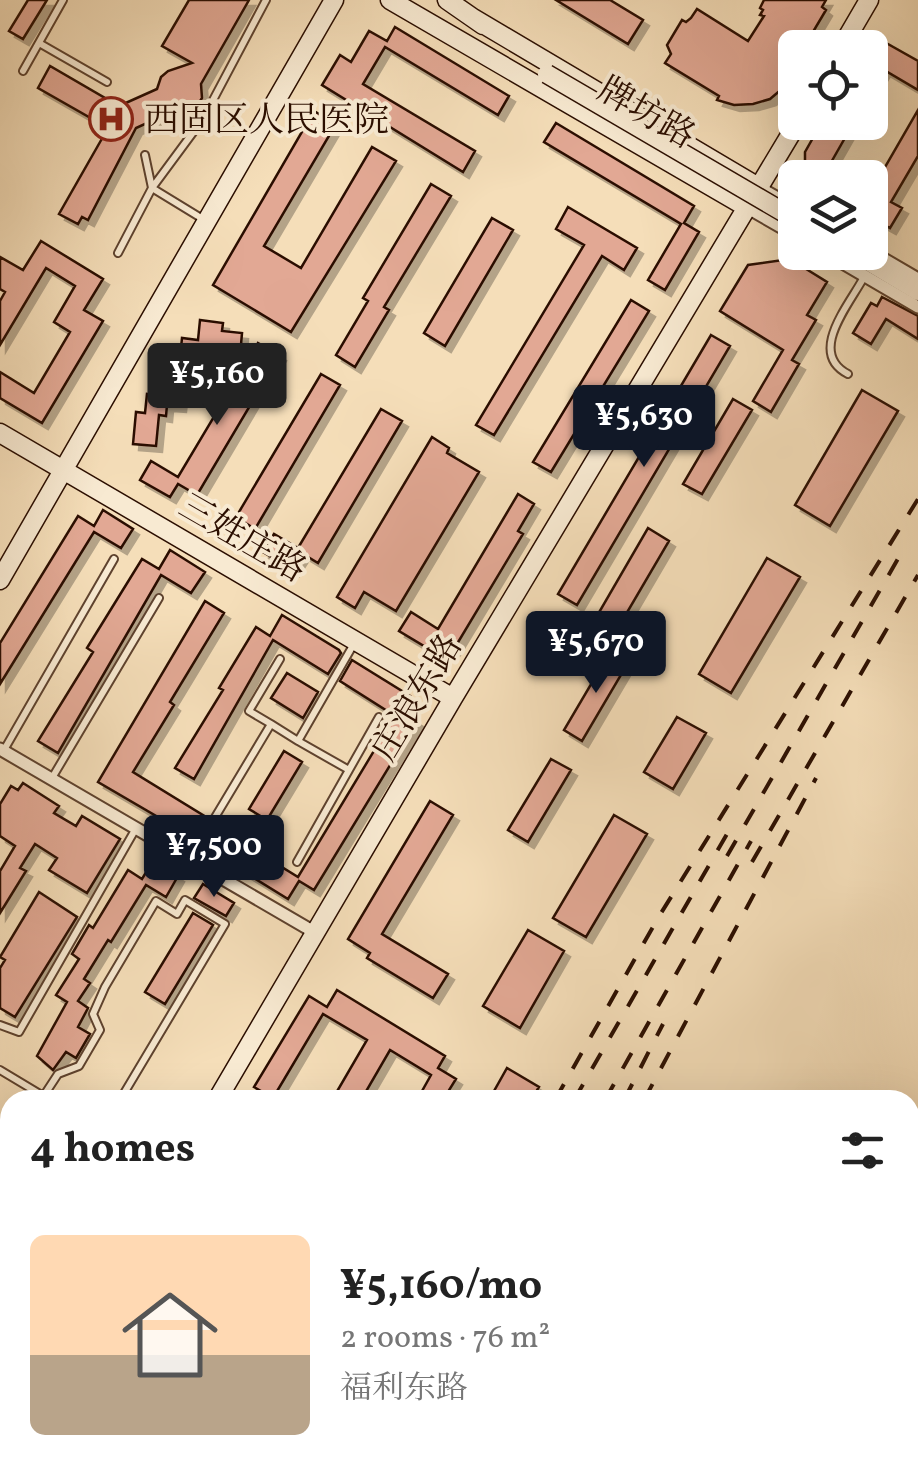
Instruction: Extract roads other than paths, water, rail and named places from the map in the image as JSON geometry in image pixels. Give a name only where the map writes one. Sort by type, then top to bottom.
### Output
[{"type":"street","points":[[0,580],[334,0]]},
{"type":"street","name":"牌坊路","points":[[390,0],[466,45],[754,197],[778,203]]},
{"type":"street","name":"牌坊路","points":[[447,0],[754,197],[778,219]]},
{"type":"street","points":[[852,30],[869,0]]},
{"type":"street","name":"牌坊路","points":[[473,18],[547,74],[778,208]]},
{"type":"street","name":"牌坊路","points":[[466,45],[547,74]]},
{"type":"street","name":"庄浪东路","points":[[223,1090],[787,140]]},
{"type":"street","points":[[754,197],[778,209]]},
{"type":"street","points":[[888,262],[918,279]]},
{"type":"street","points":[[855,270],[918,307]]},
{"type":"street","points":[[884,270],[918,290]]},
{"type":"street","name":"三姓庄路","points":[[0,432],[453,698]]},
{"type":"street","points":[[2,750],[314,932]]},
{"type":"lane","points":[[23,71],[63,0]]},
{"type":"lane","points":[[118,253],[152,188],[202,119],[266,0]]},
{"type":"lane","points":[[39,43],[108,82]]},
{"type":"lane","points":[[146,155],[152,188],[207,222]]},
{"type":"lane","points":[[848,374],[828,355],[829,342],[865,276]]},
{"type":"lane","points":[[2,750],[114,559]]},
{"type":"lane","points":[[51,779],[160,598]]},
{"type":"lane","points":[[298,740],[355,641]]},
{"type":"lane","points":[[280,659],[249,711],[349,770]]},
{"type":"lane","points":[[297,862],[379,718]]},
{"type":"lane","points":[[190,860],[271,724]]},
{"type":"lane","points":[[0,1025],[19,1032],[136,829]]},
{"type":"lane","points":[[50,1090],[58,1074],[79,1066],[100,1030],[93,1014],[156,901],[177,914],[185,900],[225,924],[126,1090]]},
{"type":"lane","points":[[0,1070],[31,1090]]},
{"type":"railway","points":[[561,1090],[658,918],[918,499]]},
{"type":"railway","points":[[727,856],[899,557]]},
{"type":"railway","points":[[752,862],[918,575]]},
{"type":"railway","points":[[649,1090],[816,778]]},
{"type":"railway","points":[[580,1090],[727,834]]},
{"type":"railway","points":[[611,1090],[751,841]]},
{"type":"railway","points":[[629,1090],[663,1024]]},
{"type":"place","name":"西固区人民医院","points":[[111,119]]}]
